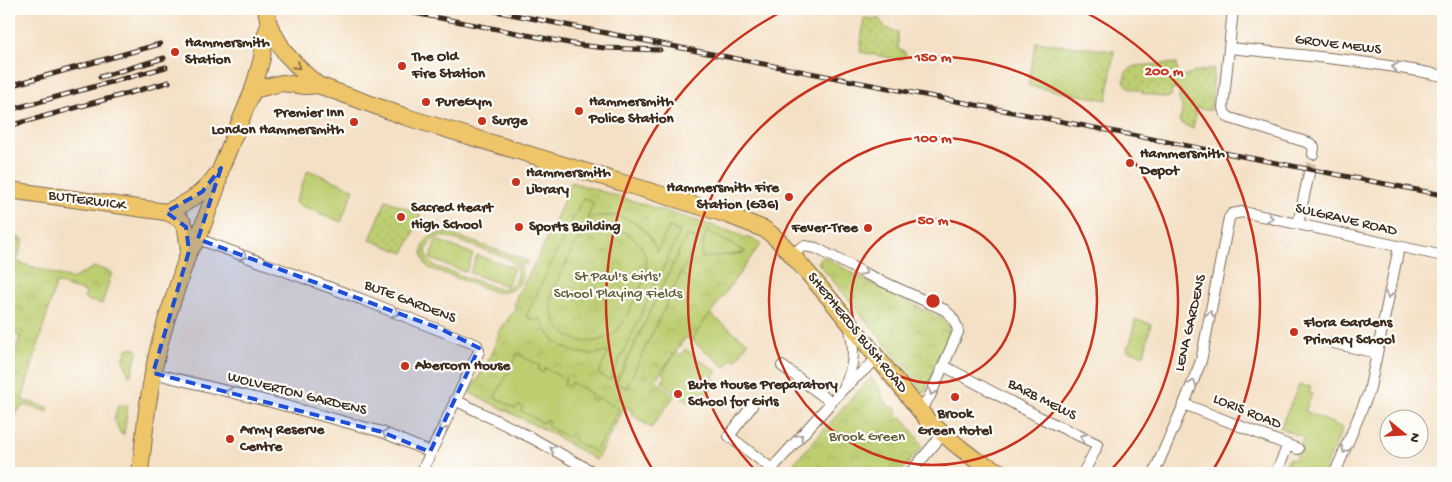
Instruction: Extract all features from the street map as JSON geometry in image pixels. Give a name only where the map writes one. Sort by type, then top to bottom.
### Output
[{"type":"main road","points":[[268,13],[279,43],[292,62],[318,84]]},
{"type":"main road","points":[[140,473],[147,410],[159,346],[167,318],[217,187],[221,168],[236,130],[257,89],[268,13]]},
{"type":"main road","points":[[257,89],[282,82],[306,86],[318,84]]},
{"type":"main road","name":"SHEPHERDS BUSH ROAD","points":[[318,84],[443,129],[728,215],[771,234],[794,256],[929,422],[976,460],[1002,473]]},
{"type":"main road","points":[[166,212],[185,204],[202,192],[221,168]]},
{"type":"main road","name":"BUTTERWICK","points":[[9,190],[166,212]]},
{"type":"main road","points":[[166,212],[176,217],[186,227],[194,245]]},
{"type":"street","points":[[1233,9],[1223,108],[1225,114],[1230,118],[1309,143],[1314,147],[1314,154]]},
{"type":"street","name":"GROVE MEWS","points":[[1229,48],[1345,60],[1443,76]]},
{"type":"street","points":[[1298,224],[1310,173]]},
{"type":"street","name":"SULGRAVE ROAD","points":[[1242,212],[1443,256]]},
{"type":"street","name":"LENA GARDENS","points":[[1154,473],[1201,362],[1229,218],[1235,213],[1242,212]]},
{"type":"street","name":"BUTE GARDENS","points":[[194,245],[329,287],[475,343],[479,348],[479,352],[420,473]]},
{"type":"street","name":"SHEPHERDS BUSH ROAD","points":[[794,256],[804,246],[816,248],[864,273],[944,310],[954,320],[958,332],[928,400],[920,411]]},
{"type":"street","points":[[1335,473],[1366,401],[1399,247]]},
{"type":"street","points":[[844,388],[854,358],[854,342],[848,321]]},
{"type":"street","points":[[1333,343],[1377,353]]},
{"type":"street","points":[[752,406],[729,436],[770,471],[844,388],[878,358]]},
{"type":"street","points":[[782,366],[831,402]]},
{"type":"street","name":"BARB MEWS","points":[[944,366],[1097,444],[1096,451],[1083,473]]},
{"type":"street","name":"WOLVERTON GARDENS","points":[[153,373],[382,432],[430,452]]},
{"type":"street","points":[[455,400],[547,446],[595,473]]},
{"type":"street","name":"LORIS ROAD","points":[[1184,404],[1298,449]]},
{"type":"street","points":[[910,473],[943,434]]},
{"type":"street","points":[[1277,471],[1288,445]]},
{"type":"highlighted area","points":[[221,168],[198,239],[441,329],[479,348],[430,452],[382,432],[153,373],[189,251],[186,227],[166,212],[202,192]]},
{"type":"green space","points":[[864,18],[879,19],[886,28],[898,33],[898,49],[905,52],[906,55],[901,60],[860,52]]},
{"type":"green space","points":[[1036,42],[1114,51],[1107,100],[1028,86]]},
{"type":"green space","points":[[1177,63],[1178,76],[1214,69],[1211,111],[1196,108],[1193,129],[1179,122],[1182,111],[1182,105],[1179,100],[1180,90],[1172,89],[1171,96],[1167,98],[1142,93],[1143,91],[1129,87],[1124,80],[1126,72],[1135,66]]},
{"type":"green space","points":[[308,170],[354,189],[341,222],[295,203]]},
{"type":"green space","name":"St Paul's Girls' School Playing Fields","points":[[571,182],[717,227],[761,244],[691,340],[686,337],[655,380],[675,395],[651,428],[631,414],[632,411],[625,407],[596,460],[547,431],[470,393],[495,348],[498,333],[515,309],[517,295],[544,245]]},
{"type":"green space","points":[[583,198],[594,203],[587,219],[609,216],[630,220],[646,232],[657,252],[669,227],[680,232],[610,380],[598,374],[609,351],[587,354],[567,349],[551,337],[540,317],[538,321],[526,316]],"holes":[[[606,227],[632,236],[643,249],[646,257],[644,279],[626,318],[614,332],[596,341],[577,340],[560,329],[553,317],[551,298],[556,282],[579,241],[587,234],[596,230]]]},
{"type":"green space","points":[[386,200],[420,215],[420,219],[404,253],[370,240]]},
{"type":"green space","points":[[707,231],[745,253],[702,258],[703,242]]},
{"type":"green space","points":[[436,233],[448,233],[528,261],[526,265],[519,263],[522,276],[518,285],[508,291],[495,292],[429,268],[425,263],[422,253],[424,244]],"holes":[[[438,237],[448,237],[507,258],[516,267],[517,278],[515,282],[511,286],[499,289],[432,264],[428,260],[426,251],[430,242]]]},
{"type":"green space","points":[[9,235],[23,239],[17,262],[72,279],[94,267],[112,272],[102,304],[84,299],[86,292],[56,283],[22,400],[49,408],[47,412],[25,405],[16,410],[9,435],[9,374],[20,336],[9,333]]},
{"type":"green space","points":[[687,235],[697,240],[626,388],[616,383]]},
{"type":"green space","points":[[436,240],[473,254],[466,272],[430,259]]},
{"type":"green space","points":[[477,255],[514,268],[507,286],[470,273]]},
{"type":"green space","points":[[822,256],[940,318],[946,323],[949,335],[924,394],[875,331],[818,263]]},
{"type":"green space","points":[[710,314],[748,343],[736,360],[732,358],[726,367],[691,340]]},
{"type":"green space","points":[[1135,320],[1151,324],[1144,355],[1127,350],[1128,345],[1130,345]]},
{"type":"green space","points":[[130,348],[138,351],[131,376],[123,360],[127,349]]},
{"type":"green space","points":[[685,349],[717,372],[712,378],[717,381],[702,402],[698,399],[693,405],[662,382],[666,376],[662,373],[676,352],[681,356]]},
{"type":"green space","points":[[518,354],[540,366],[538,370],[542,373],[545,368],[566,380],[564,385],[568,387],[571,382],[592,394],[590,399],[594,402],[597,397],[619,409],[595,452],[573,440],[575,436],[571,433],[569,438],[547,426],[549,421],[545,419],[543,423],[521,411],[523,407],[519,405],[516,409],[495,397]]},
{"type":"green space","name":"Brook Green","points":[[871,377],[883,393],[881,395],[890,408],[893,406],[897,411],[895,413],[899,419],[902,417],[920,442],[922,447],[919,451],[899,473],[785,473]]},
{"type":"green space","points":[[1299,385],[1311,387],[1309,393],[1312,394],[1305,411],[1343,428],[1323,473],[1282,473],[1289,458],[1294,460],[1304,438],[1280,428]]},
{"type":"green space","points":[[118,405],[128,405],[124,434],[121,434],[114,419]]},
{"type":"tunnel","points":[[1309,173],[1313,154]]},
{"type":"railway","points":[[393,9],[579,45],[660,50]]},
{"type":"railway","points":[[485,9],[1443,195]]},
{"type":"railway","points":[[9,86],[160,44]]},
{"type":"railway","points":[[100,77],[164,58]]},
{"type":"railway","points":[[9,110],[166,67]]},
{"type":"railway","points":[[9,126],[169,82]]},
{"type":"place","name":"Hammersmith Station","points":[[175,52]]},
{"type":"place","name":"The Old Fire Station","points":[[402,66]]},
{"type":"place","name":"PureGym","points":[[426,102]]},
{"type":"place","name":"Hammersmith Police Station","points":[[579,111]]},
{"type":"place","name":"Surge","points":[[482,121]]},
{"type":"place","name":"Premier Inn London Hammersmith","points":[[354,122]]},
{"type":"place","name":"Hammersmith Depot","points":[[1130,163]]},
{"type":"place","name":"Hammersmith Library","points":[[516,182]]},
{"type":"place","name":"Hammersmith Fire Station (G36)","points":[[789,197]]},
{"type":"place","name":"Sacred Heart High School","points":[[401,217]]},
{"type":"place","name":"Sports Building","points":[[519,227]]},
{"type":"place","name":"Fever-Tree","points":[[868,228]]},
{"type":"place","name":"Flora Gardens Primary School","points":[[1294,332]]},
{"type":"place","name":"Abercorn House","points":[[405,366]]},
{"type":"place","name":"Bute House Preparatory School for Girls","points":[[678,394]]},
{"type":"place","name":"Brook Green Hotel","points":[[955,397]]},
{"type":"place","name":"Army Reserve Centre","points":[[230,439]]}]
